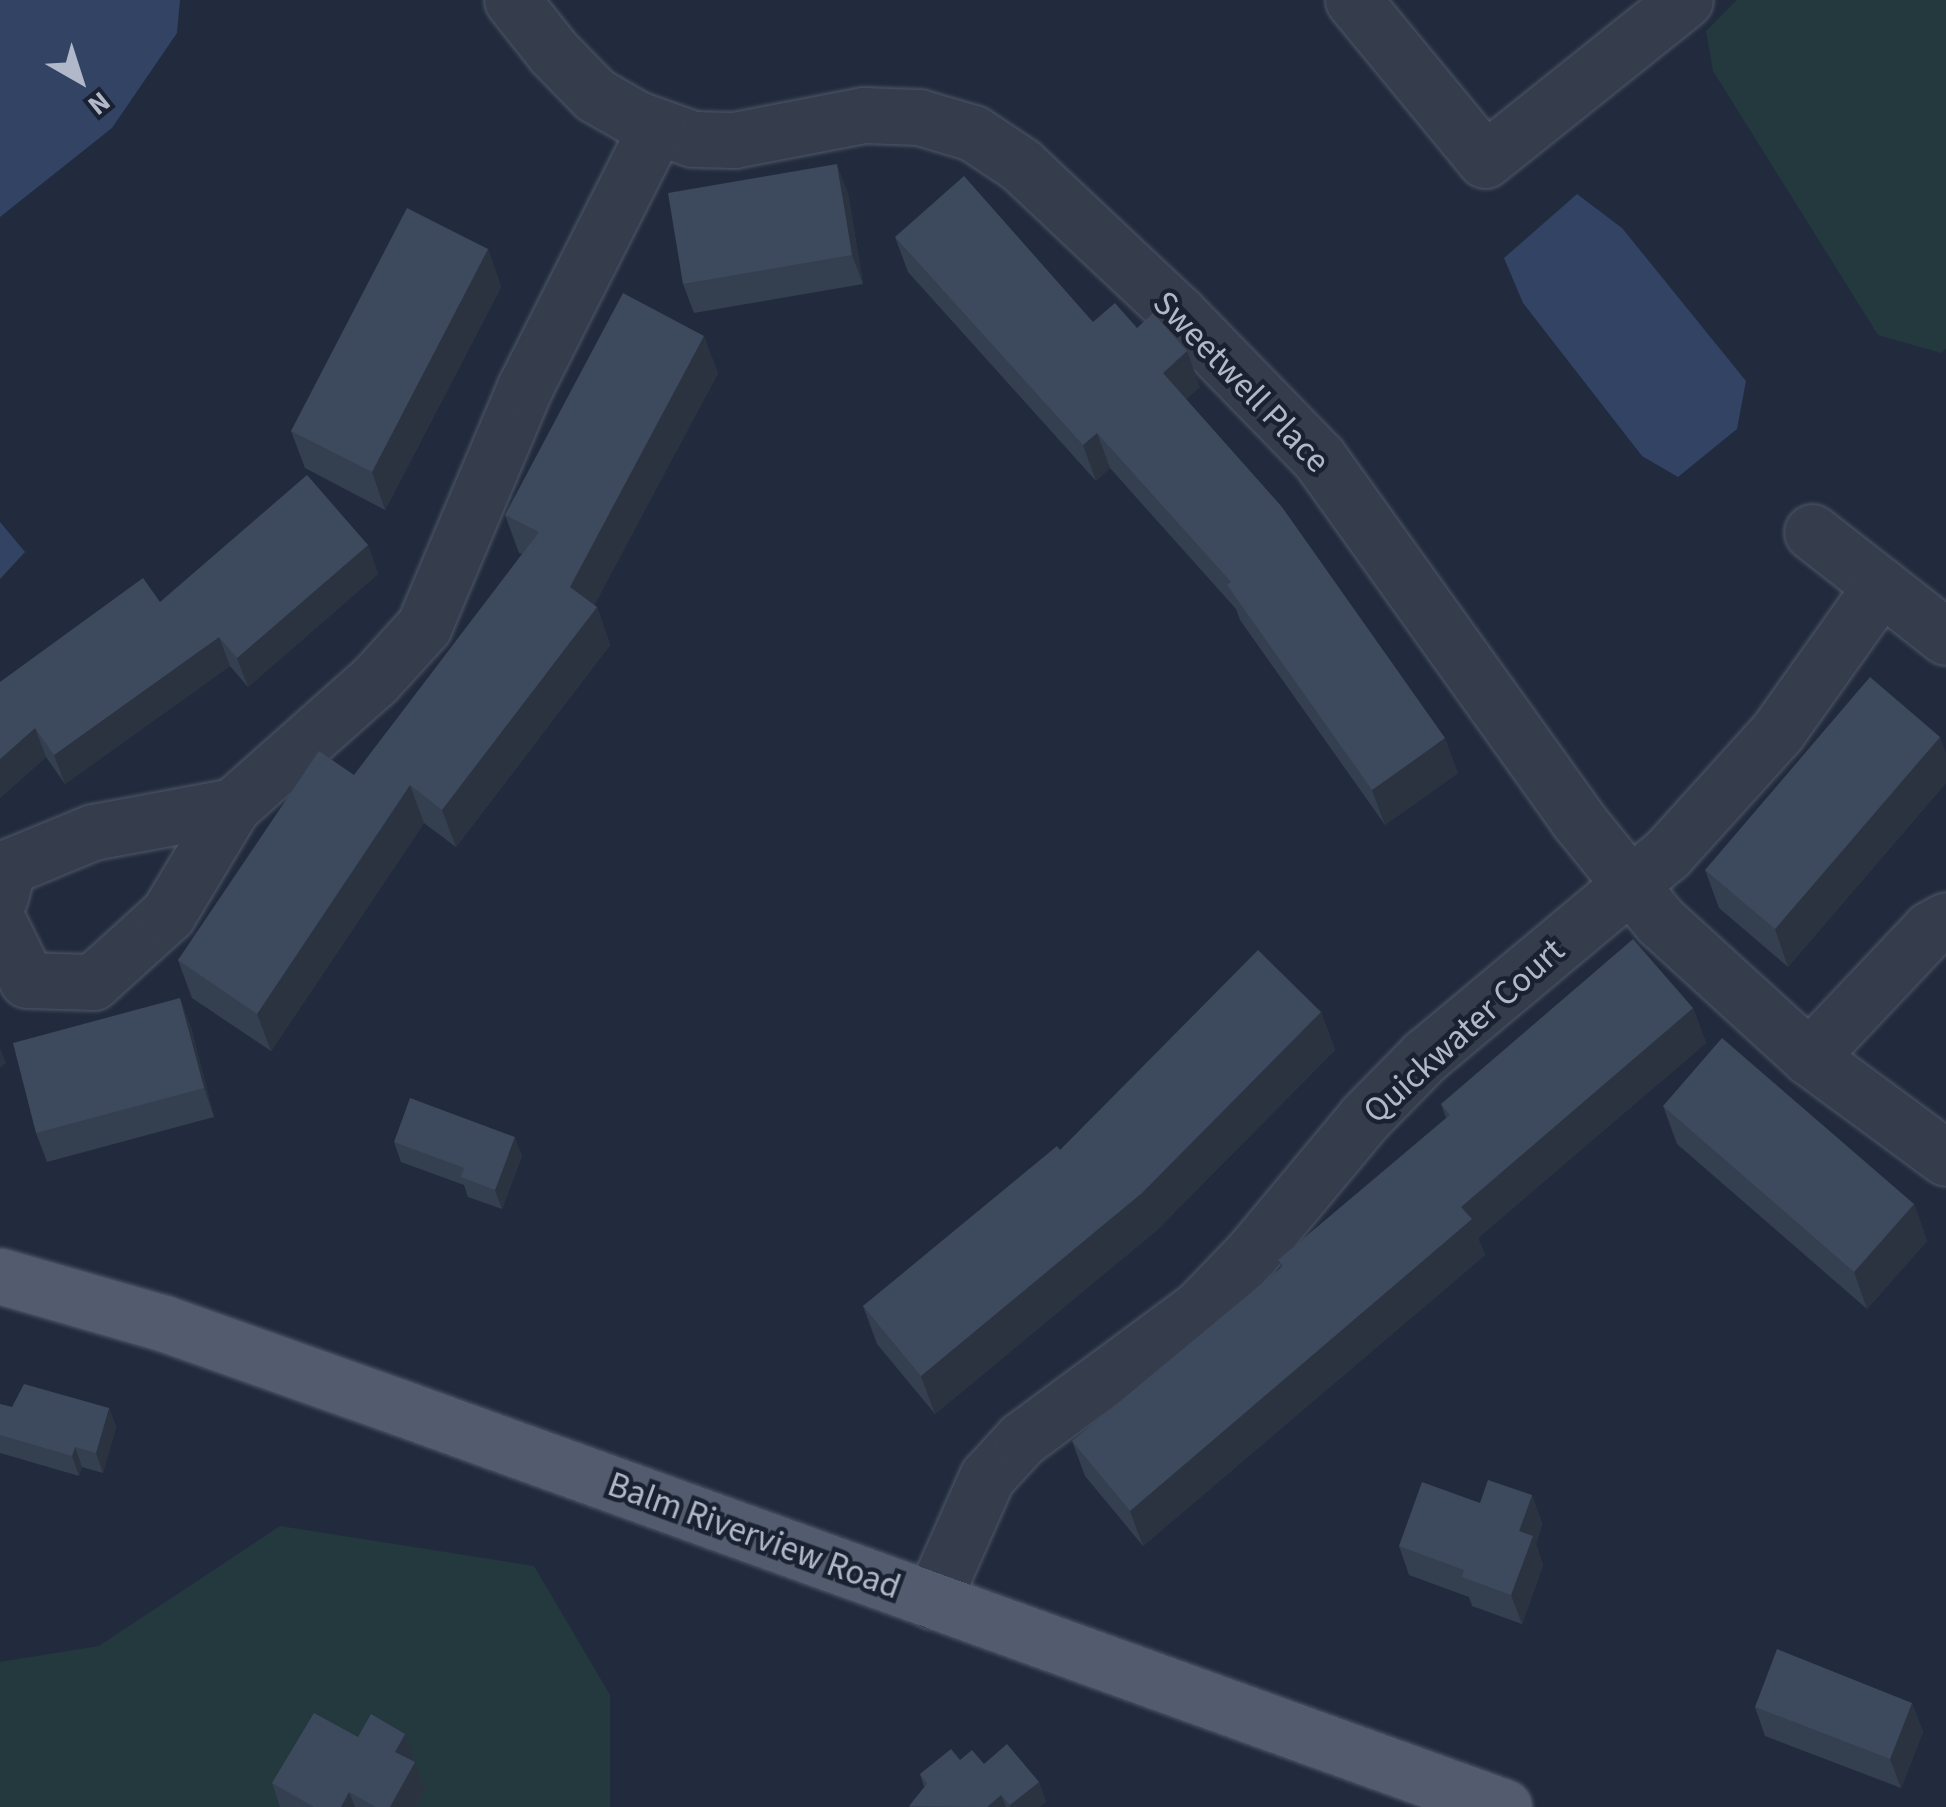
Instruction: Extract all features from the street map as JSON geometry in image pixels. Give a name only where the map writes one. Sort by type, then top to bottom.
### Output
[{"type":"main road","name":"Balm Riverview Road","points":[[0,1276],[163,1324],[1504,1807]]},
{"type":"street","name":"Sweetwell Place","points":[[512,0],[552,52],[595,95],[657,126],[692,138],[734,140],[864,114],[919,116],[973,133],[1021,165],[1178,313],[1318,458],[1630,887],[1704,963],[1809,1057],[1946,1158]]},
{"type":"street","points":[[1353,0],[1484,160],[1684,0]]},
{"type":"street","points":[[0,925],[27,980],[93,982],[168,914],[233,806],[374,680],[424,626],[525,387],[657,126]]},
{"type":"street","points":[[1812,532],[1946,637]]},
{"type":"street","name":"Quickwater Court","points":[[932,1600],[987,1478],[1022,1439],[1198,1309],[1251,1254],[1365,1117],[1425,1056],[1630,887],[1740,778],[1881,586]]},
{"type":"street","points":[[0,897],[8,867],[94,832],[233,806]]},
{"type":"street","points":[[1809,1057],[1930,929],[1946,920]]},
{"type":"green space","points":[[1737,0],[1946,0],[1946,349],[1941,353],[1878,335],[1713,71],[1706,31]]},
{"type":"green space","points":[[280,1526],[534,1566],[610,1695],[610,1807],[0,1807],[0,1662],[99,1646]]},
{"type":"water","points":[[0,0],[180,0],[177,33],[112,128],[0,217]]},
{"type":"water","points":[[1577,194],[1622,228],[1746,381],[1737,429],[1678,477],[1642,456],[1523,303],[1504,258]]},
{"type":"water","points":[[0,522],[25,552],[0,579]]},
{"type":"building","points":[[837,164],[852,255],[683,284],[668,193]]},
{"type":"building","points":[[964,176],[1093,322],[1115,303],[1137,328],[1153,313],[1187,351],[1163,373],[1282,507],[1445,738],[1372,790],[1227,585],[1231,582],[1097,433],[1083,445],[895,237]]},
{"type":"building","points":[[407,208],[488,249],[372,472],[291,431]]},
{"type":"building","points":[[623,293],[704,336],[570,587],[597,607],[442,810],[410,785],[257,1014],[178,960],[319,751],[354,775],[539,532],[505,515]]},
{"type":"building","points":[[307,475],[368,545],[237,658],[219,637],[54,755],[35,728],[0,759],[0,682],[143,578],[160,602]]},
{"type":"building","points":[[1870,677],[1940,737],[1775,929],[1705,870]]},
{"type":"building","points":[[1633,939],[1693,1008],[1461,1207],[1472,1219],[1130,1511],[1072,1441],[1283,1266],[1278,1260],[1450,1115],[1441,1104]]},
{"type":"building","points":[[1258,950],[1321,1012],[1142,1193],[921,1376],[863,1306],[1057,1146],[1060,1150]]},
{"type":"building","points":[[180,998],[204,1088],[36,1133],[13,1043]]},
{"type":"building","points":[[1722,1038],[1914,1204],[1854,1272],[1663,1106]]},
{"type":"building","points":[[410,1098],[515,1137],[495,1190],[461,1177],[464,1168],[394,1142]]},
{"type":"building","points":[[24,1384],[109,1408],[96,1453],[75,1447],[72,1456],[0,1435],[0,1404],[12,1407]]},
{"type":"building","points":[[1488,1480],[1532,1495],[1519,1531],[1533,1536],[1511,1595],[1462,1577],[1464,1570],[1399,1546],[1422,1482],[1480,1503]]},
{"type":"building","points":[[1777,1649],[1912,1703],[1890,1759],[1755,1707]]},
{"type":"building","points":[[314,1713],[358,1737],[371,1714],[405,1734],[395,1752],[415,1762],[390,1807],[376,1807],[349,1792],[341,1807],[314,1807],[272,1783]]},
{"type":"building","points":[[1007,1744],[1039,1782],[1010,1805],[1001,1795],[987,1807],[909,1806],[927,1784],[920,1774],[951,1749],[960,1760],[972,1750],[984,1764]]}]
